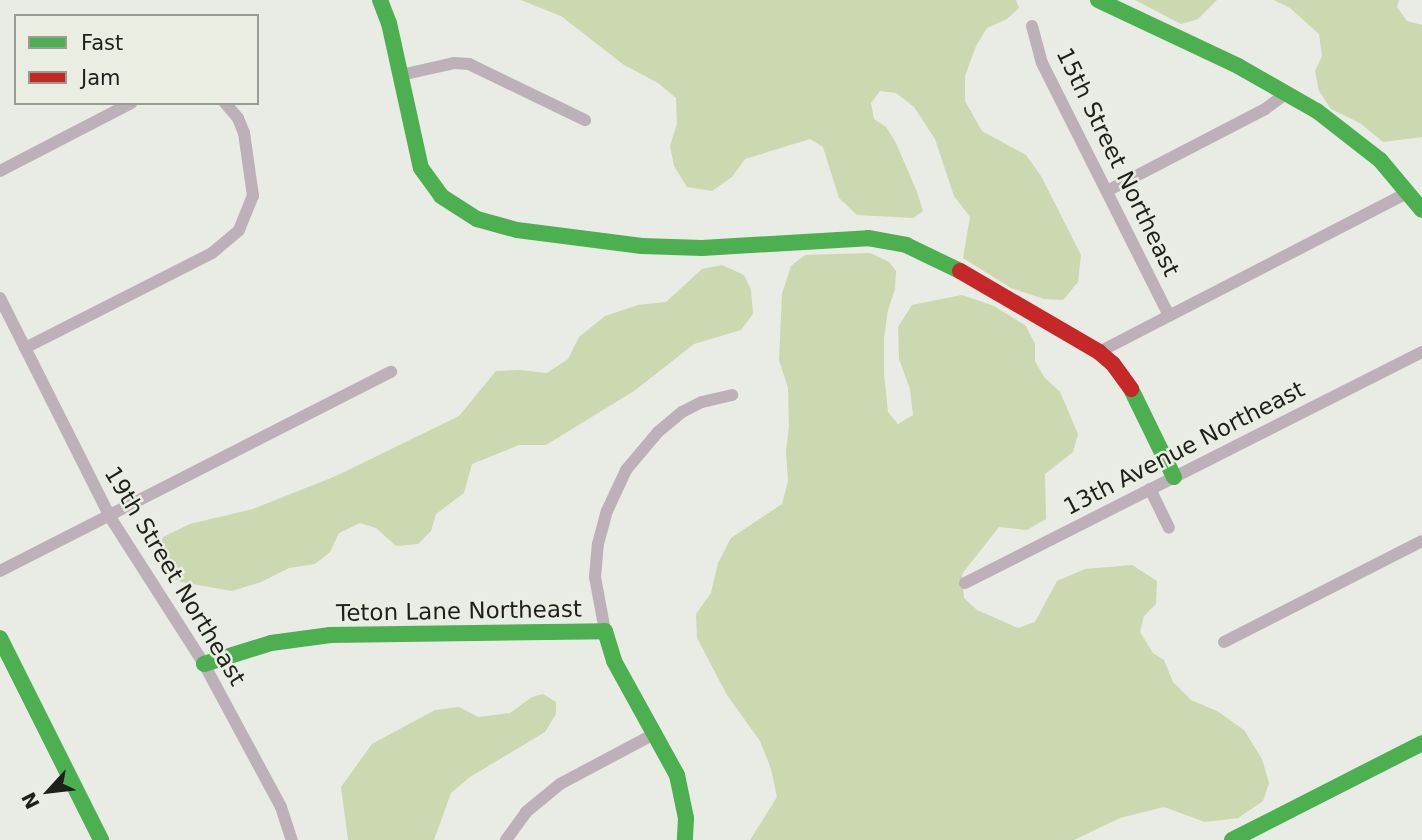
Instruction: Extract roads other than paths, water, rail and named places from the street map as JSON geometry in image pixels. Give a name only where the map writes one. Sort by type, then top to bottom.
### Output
[{"type":"street","points":[[380,0],[401,75],[409,124],[421,168],[441,196],[477,219],[517,230],[668,248],[813,239],[888,241],[948,263],[1099,352],[1131,389],[1174,477]]},
{"type":"street","points":[[1098,0],[1287,93],[1359,141],[1409,192],[1422,210]]},
{"type":"street","name":"15th Street Northeast","points":[[1032,26],[1042,62],[1169,316]]},
{"type":"street","points":[[401,75],[454,64],[469,64],[585,120]]},
{"type":"street","points":[[1107,191],[1265,109],[1287,93]]},
{"type":"street","points":[[0,171],[127,105]]},
{"type":"street","points":[[25,348],[212,253],[239,230],[253,196],[244,134],[238,118],[227,105]]},
{"type":"street","points":[[1099,352],[1409,192]]},
{"type":"street","name":"19th Street Northeast","points":[[0,298],[110,517],[204,664],[281,807],[292,840]]},
{"type":"street","name":"13th Avenue Northeast","points":[[965,583],[1422,352]]},
{"type":"street","points":[[0,571],[391,372]]},
{"type":"street","points":[[604,631],[595,577],[598,544],[607,511],[626,470],[658,432],[682,412],[702,402],[733,395]]},
{"type":"street","points":[[1150,489],[1169,528]]},
{"type":"street","points":[[1224,642],[1422,541]]},
{"type":"street","name":"Teton Lane Northeast","points":[[204,664],[271,643],[362,632],[604,631],[614,661],[677,775],[683,797],[685,840]]},
{"type":"street","points":[[0,638],[101,840]]},
{"type":"street","points":[[506,840],[526,812],[560,784],[654,734]]},
{"type":"street","points":[[1232,840],[1422,743]]}]
